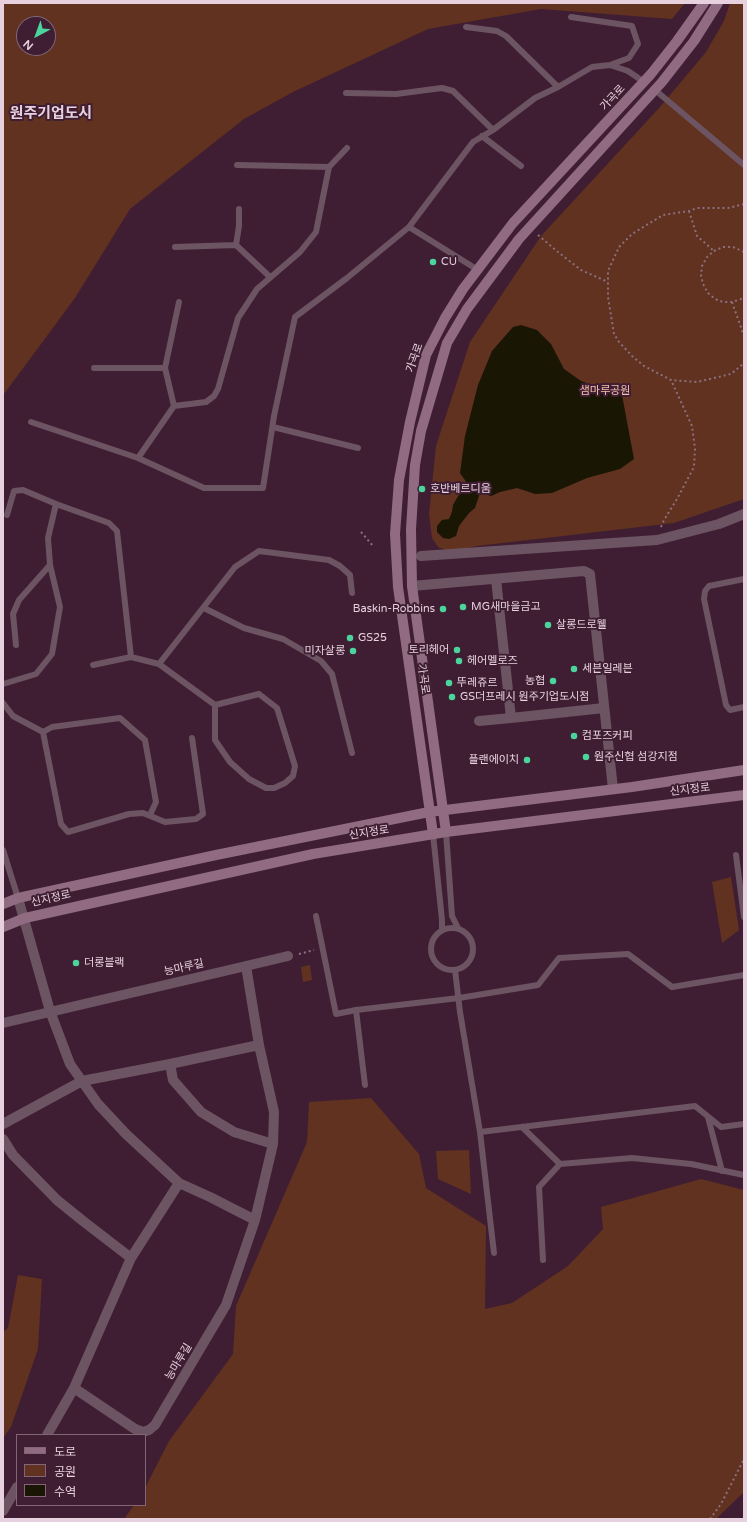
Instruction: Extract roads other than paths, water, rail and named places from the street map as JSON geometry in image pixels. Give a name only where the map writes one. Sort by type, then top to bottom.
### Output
[{"type":"street","name":"가곡로","points":[[433,834],[398,587],[395,534],[399,480],[410,422],[426,355],[463,288],[514,224],[644,82],[674,46],[704,3]]},
{"type":"street","name":"가곡로","points":[[446,832],[412,586],[411,529],[415,465],[421,431],[447,343],[467,309],[519,239],[655,90],[685,53],[718,3]]},
{"type":"street","points":[[644,82],[655,90]]},
{"type":"street","points":[[421,556],[657,540],[719,524],[744,514]]},
{"type":"street","points":[[398,587],[584,571],[590,574],[613,789]]},
{"type":"street","points":[[496,579],[511,718]]},
{"type":"street","points":[[479,721],[604,708]]},
{"type":"street","name":"신지정로","points":[[3,904],[18,898],[216,855],[429,812],[613,789],[744,770]]},
{"type":"street","name":"신지정로","points":[[3,927],[25,918],[313,854],[446,832],[744,795]]},
{"type":"street","points":[[18,898],[25,918],[50,1011],[70,1064],[98,1104],[126,1134],[180,1183],[255,1220]]},
{"type":"street","points":[[246,966],[288,956]]},
{"type":"street","name":"능마루길","points":[[3,1023],[246,966],[259,1045],[274,1112],[273,1144],[255,1220],[226,1305],[155,1425],[143,1432],[135,1429],[74,1388]]},
{"type":"street","points":[[3,1124],[82,1081],[259,1045]]},
{"type":"street","points":[[170,1064],[173,1080],[201,1112],[234,1132],[273,1144]]},
{"type":"street","points":[[3,1139],[13,1155],[58,1200],[132,1258]]},
{"type":"street","points":[[48,1434],[74,1388],[132,1258],[180,1183]]},
{"type":"street","points":[[3,1511],[16,1489]]},
{"type":"lane","points":[[31,422],[138,458],[204,488],[263,488],[273,428],[295,317],[347,278],[409,227],[473,142],[493,130],[535,98],[558,87],[592,67],[610,65],[629,58],[638,44],[632,26],[571,17]]},
{"type":"lane","points":[[466,27],[497,31],[506,36],[558,87]]},
{"type":"lane","points":[[610,65],[628,71],[644,82]]},
{"type":"lane","points":[[346,93],[396,94],[442,88],[453,91],[493,130]]},
{"type":"lane","points":[[655,90],[744,165]]},
{"type":"lane","points":[[482,136],[521,166]]},
{"type":"lane","points":[[174,406],[206,402],[214,396],[218,389],[238,318],[257,289],[300,252],[316,232],[329,167],[347,148]]},
{"type":"lane","points":[[237,164],[329,167]]},
{"type":"lane","points":[[236,245],[239,226],[239,209]]},
{"type":"lane","points":[[409,227],[478,270]]},
{"type":"lane","points":[[175,247],[236,245],[270,277]]},
{"type":"lane","points":[[138,458],[174,406],[166,368],[179,302]]},
{"type":"lane","points":[[94,368],[166,368]]},
{"type":"lane","points":[[273,428],[358,448]]},
{"type":"lane","points":[[7,514],[14,492],[23,490],[56,504],[109,523],[117,530],[131,657]]},
{"type":"lane","points":[[3,684],[36,674],[52,654],[60,607],[50,564],[48,538],[56,504]]},
{"type":"lane","points":[[159,664],[235,567],[259,551],[329,560],[340,566],[350,575],[352,593]]},
{"type":"lane","points":[[16,645],[13,614],[19,600],[50,564]]},
{"type":"lane","points":[[744,579],[709,586],[705,591],[704,599],[726,705],[730,710],[744,707]]},
{"type":"lane","points":[[204,608],[244,628],[283,639],[321,661],[332,674],[352,753]]},
{"type":"lane","points":[[93,665],[131,657],[159,664],[215,705]]},
{"type":"lane","points":[[259,694],[277,708],[295,766],[293,776],[285,783],[274,788],[266,788],[249,779],[230,762],[215,740],[215,705],[259,694]]},
{"type":"lane","points":[[3,703],[13,716],[43,732]]},
{"type":"lane","points":[[43,732],[52,727],[120,718],[145,740],[156,802],[150,815]]},
{"type":"lane","points":[[43,732],[61,824],[68,832],[129,814],[143,813],[165,822],[196,819],[202,814],[192,738]]},
{"type":"lane","points":[[446,832],[452,916],[458,928],[469,937],[473,950],[472,957],[468,963],[455,970],[448,970],[436,963],[431,951],[431,944],[437,934],[442,930],[458,928]]},
{"type":"lane","points":[[433,834],[442,930]]},
{"type":"lane","points":[[3,850],[18,898]]},
{"type":"lane","points":[[736,855],[744,917]]},
{"type":"lane","points":[[316,916],[336,1014],[356,1010],[459,998],[538,985],[559,958],[628,954],[672,987],[744,975]]},
{"type":"lane","points":[[455,970],[480,1132],[494,1253]]},
{"type":"lane","points":[[356,1010],[365,1085]]},
{"type":"lane","points":[[480,1132],[695,1106],[721,1127],[744,1124]]},
{"type":"lane","points":[[708,1116],[722,1171]]},
{"type":"lane","points":[[522,1127],[560,1164]]},
{"type":"lane","points":[[542,1260],[539,1187],[560,1164],[632,1158],[691,1164],[744,1175]]},
{"type":"water","points":[[521,325],[537,330],[551,344],[564,369],[581,381],[622,395],[634,459],[620,469],[587,478],[552,493],[535,494],[517,488],[491,496],[480,493],[475,508],[459,526],[456,536],[449,539],[443,538],[437,532],[437,526],[442,520],[449,519],[453,505],[467,483],[460,473],[465,436],[478,385],[492,351],[513,327]]},
{"type":"place","name":"CU","points":[[433,262]]},
{"type":"place","name":"호반베르디움","points":[[422,489]]},
{"type":"place","name":"MG새마을금고","points":[[463,607]]},
{"type":"place","name":"Baskin-Robbins","points":[[443,609]]},
{"type":"place","name":"살롱드로웰","points":[[548,625]]},
{"type":"place","name":"GS25","points":[[350,638]]},
{"type":"place","name":"토리헤어","points":[[457,650]]},
{"type":"place","name":"미자살롱","points":[[353,651]]},
{"type":"place","name":"헤어멜로즈","points":[[459,661]]},
{"type":"place","name":"세븐일레븐","points":[[574,669]]},
{"type":"place","name":"농협","points":[[553,681]]},
{"type":"place","name":"뚜레쥬르","points":[[449,683]]},
{"type":"place","name":"GS더프레시 원주기업도시점","points":[[452,697]]},
{"type":"place","name":"컴포즈커피","points":[[574,736]]},
{"type":"place","name":"원주신협 섬강지점","points":[[586,757]]},
{"type":"place","name":"플랜에이치","points":[[527,760]]},
{"type":"place","name":"더롱블랙","points":[[76,963]]},
{"type":"district","name":"원주기업도시","points":[[51,114]]},
{"type":"park label","name":"샘마루공원","points":[[605,391]]}]
